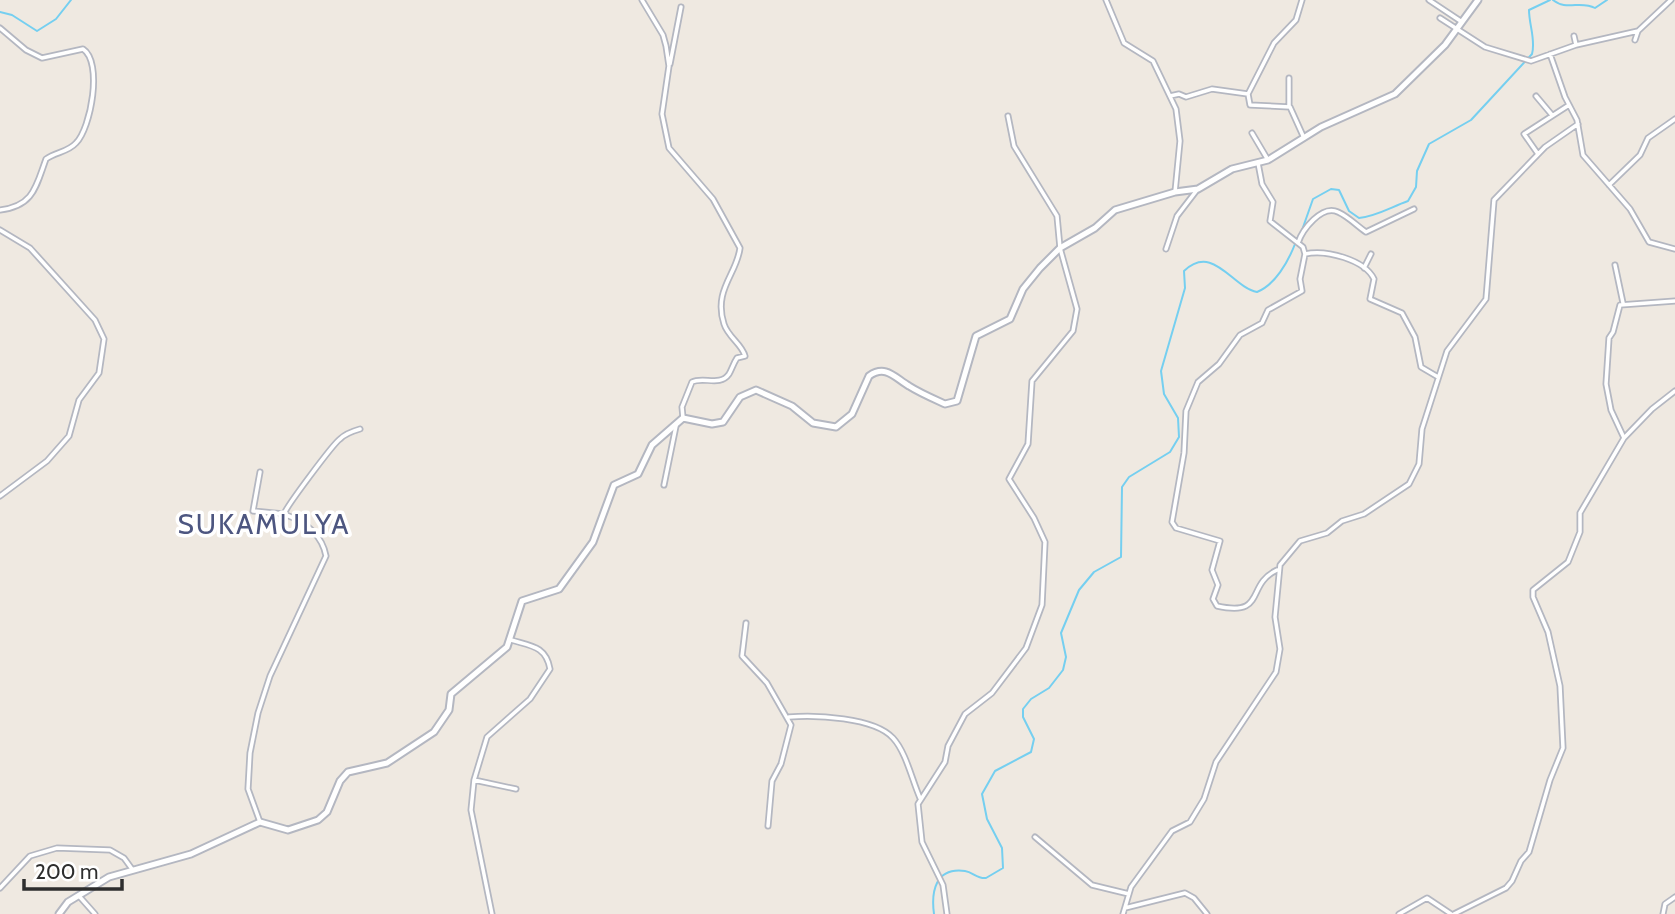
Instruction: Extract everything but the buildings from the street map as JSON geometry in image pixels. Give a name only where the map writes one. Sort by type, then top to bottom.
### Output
[{"type":"street","points":[[642,0],[663,35],[669,66]]},
{"type":"street","points":[[1106,0],[1124,43],[1153,61],[1170,96],[1180,128],[1175,192]]},
{"type":"street","points":[[1289,107],[1250,105],[1248,94],[1274,43],[1296,20],[1301,0]]},
{"type":"street","points":[[1430,0],[1485,47],[1528,60],[1576,45],[1638,31]]},
{"type":"street","points":[[1166,249],[1177,216],[1198,189],[1232,169],[1268,160],[1338,118],[1395,94],[1445,45],[1478,0]]},
{"type":"street","points":[[1635,40],[1638,31],[1671,0]]},
{"type":"street","points":[[681,7],[662,104],[663,130],[674,158],[707,191],[740,247],[727,277],[722,311],[724,325],[745,354],[737,358],[728,376],[717,382],[698,379],[692,382],[682,407],[683,418]]},
{"type":"street","points":[[1440,18],[1460,25]]},
{"type":"street","points":[[0,28],[26,50],[42,58],[83,49],[92,57],[94,72],[92,104],[81,137],[67,150],[46,159],[39,185],[27,199],[17,206],[0,210]]},
{"type":"street","points":[[1574,36],[1576,45]]},
{"type":"street","points":[[1549,54],[1578,124],[1583,155],[1630,209],[1649,242],[1675,249]]},
{"type":"street","points":[[1289,78],[1289,107],[1304,138]]},
{"type":"street","points":[[1170,96],[1179,94],[1186,97],[1212,89],[1248,94]]},
{"type":"street","points":[[1536,96],[1552,115]]},
{"type":"street","points":[[1538,154],[1529,138],[1523,135],[1569,105]]},
{"type":"street","points":[[947,914],[939,879],[922,842],[918,804],[944,762],[948,746],[965,714],[992,693],[1022,654],[1042,608],[1045,542],[1032,513],[1008,481],[1028,444],[1032,381],[1076,324],[1076,302],[1060,248],[1057,216],[1012,143],[1007,116]]},
{"type":"street","points":[[1609,185],[1640,155],[1648,138],[1675,119]]},
{"type":"street","points":[[1305,254],[1300,279],[1302,291],[1268,310],[1262,323],[1240,335],[1219,363],[1198,383],[1186,411],[1184,453],[1172,522],[1176,528],[1220,541],[1212,570],[1218,585],[1213,599],[1217,606],[1246,608],[1252,604],[1268,575],[1278,569],[1300,541],[1327,533],[1340,522],[1364,514],[1406,488],[1419,464],[1422,429],[1452,342],[1486,299],[1494,200],[1538,154],[1578,124]]},
{"type":"street","points":[[1252,133],[1268,160]]},
{"type":"street","points":[[1258,163],[1262,184],[1273,202],[1269,220],[1297,243],[1305,254],[1349,260],[1364,268],[1374,279],[1370,299],[1402,313],[1415,337],[1421,367],[1438,377]]},
{"type":"street","points":[[59,914],[64,905],[109,877],[191,854],[260,822],[288,830],[322,817],[345,775],[387,763],[431,733],[449,710],[452,694],[507,647],[522,601],[559,589],[593,541],[614,485],[638,474],[650,448],[683,418],[720,424],[727,419],[740,397],[756,390],[792,406],[813,423],[836,427],[852,414],[869,376],[882,371],[893,373],[911,387],[940,402],[950,404],[959,398],[976,336],[1010,319],[1028,281],[1060,248],[1095,228],[1122,207],[1175,192],[1198,189]]},
{"type":"street","points":[[1297,243],[1314,220],[1330,211],[1338,212],[1366,232],[1414,209]]},
{"type":"street","points":[[0,230],[30,248],[95,320],[102,331],[104,345],[98,377],[79,400],[66,440],[47,461],[0,496]]},
{"type":"street","points":[[1364,268],[1371,254]]},
{"type":"street","points":[[1615,265],[1623,303],[1609,337],[1606,384],[1611,410],[1624,438]]},
{"type":"street","points":[[1623,303],[1635,306],[1675,302]]},
{"type":"street","points":[[1399,914],[1427,898],[1453,914],[1506,888],[1530,852],[1550,780],[1562,752],[1564,727],[1560,683],[1548,632],[1533,597],[1533,590],[1568,562],[1580,532],[1580,513],[1624,438],[1652,409],[1675,391]]},
{"type":"street","points":[[664,485],[676,424]]},
{"type":"street","points":[[284,513],[287,504],[308,482],[338,440],[360,429]]},
{"type":"street","points":[[260,472],[253,511],[284,513],[310,528],[321,541],[326,556],[316,583],[270,676],[258,713],[250,753],[248,789],[260,822]]},
{"type":"street","points":[[1124,911],[1129,894],[1171,832],[1190,822],[1204,799],[1216,762],[1276,672],[1280,649],[1275,617],[1278,569]]},
{"type":"street","points":[[746,623],[742,656],[766,683],[789,717],[791,730],[781,764],[772,781],[768,826]]},
{"type":"street","points":[[492,914],[471,810],[474,780],[487,737],[530,699],[550,669],[547,656],[540,648],[511,640]]},
{"type":"street","points":[[789,717],[820,716],[883,731],[894,739],[920,798]]},
{"type":"street","points":[[474,780],[516,789]]},
{"type":"street","points":[[1035,837],[1092,885],[1129,894]]},
{"type":"street","points":[[0,888],[30,856],[57,848],[111,850],[124,858],[132,869]]},
{"type":"street","points":[[1124,911],[1185,893],[1194,898],[1207,914]]},
{"type":"street","points":[[79,896],[95,914]]},
{"type":"street","points":[[1662,914],[1665,904],[1675,897]]},
{"type":"waterway","points":[[0,12],[12,15],[37,31],[56,19],[71,0]]},
{"type":"waterway","points":[[1301,233],[1313,199],[1331,189],[1339,190],[1349,211],[1359,218],[1408,201],[1416,187],[1417,171],[1429,144],[1471,120],[1532,54],[1529,10],[1550,0]]},
{"type":"waterway","points":[[1553,0],[1563,5],[1595,8],[1607,0]]},
{"type":"waterway","points":[[934,914],[933,897],[941,877],[947,873],[965,871],[986,878],[1003,868],[1002,848],[987,819],[982,794],[995,771],[1031,752],[1034,739],[1023,717],[1023,709],[1031,699],[1049,688],[1063,670],[1066,657],[1061,633],[1079,590],[1094,572],[1121,557],[1122,487],[1129,477],[1170,452],[1179,437],[1178,418],[1164,394],[1161,371],[1185,288],[1184,271],[1194,264],[1213,264],[1248,289],[1257,292],[1270,284],[1280,272],[1295,244]]},
{"type":"district","name":"SUKAMULYA","points":[[264,524]]}]
